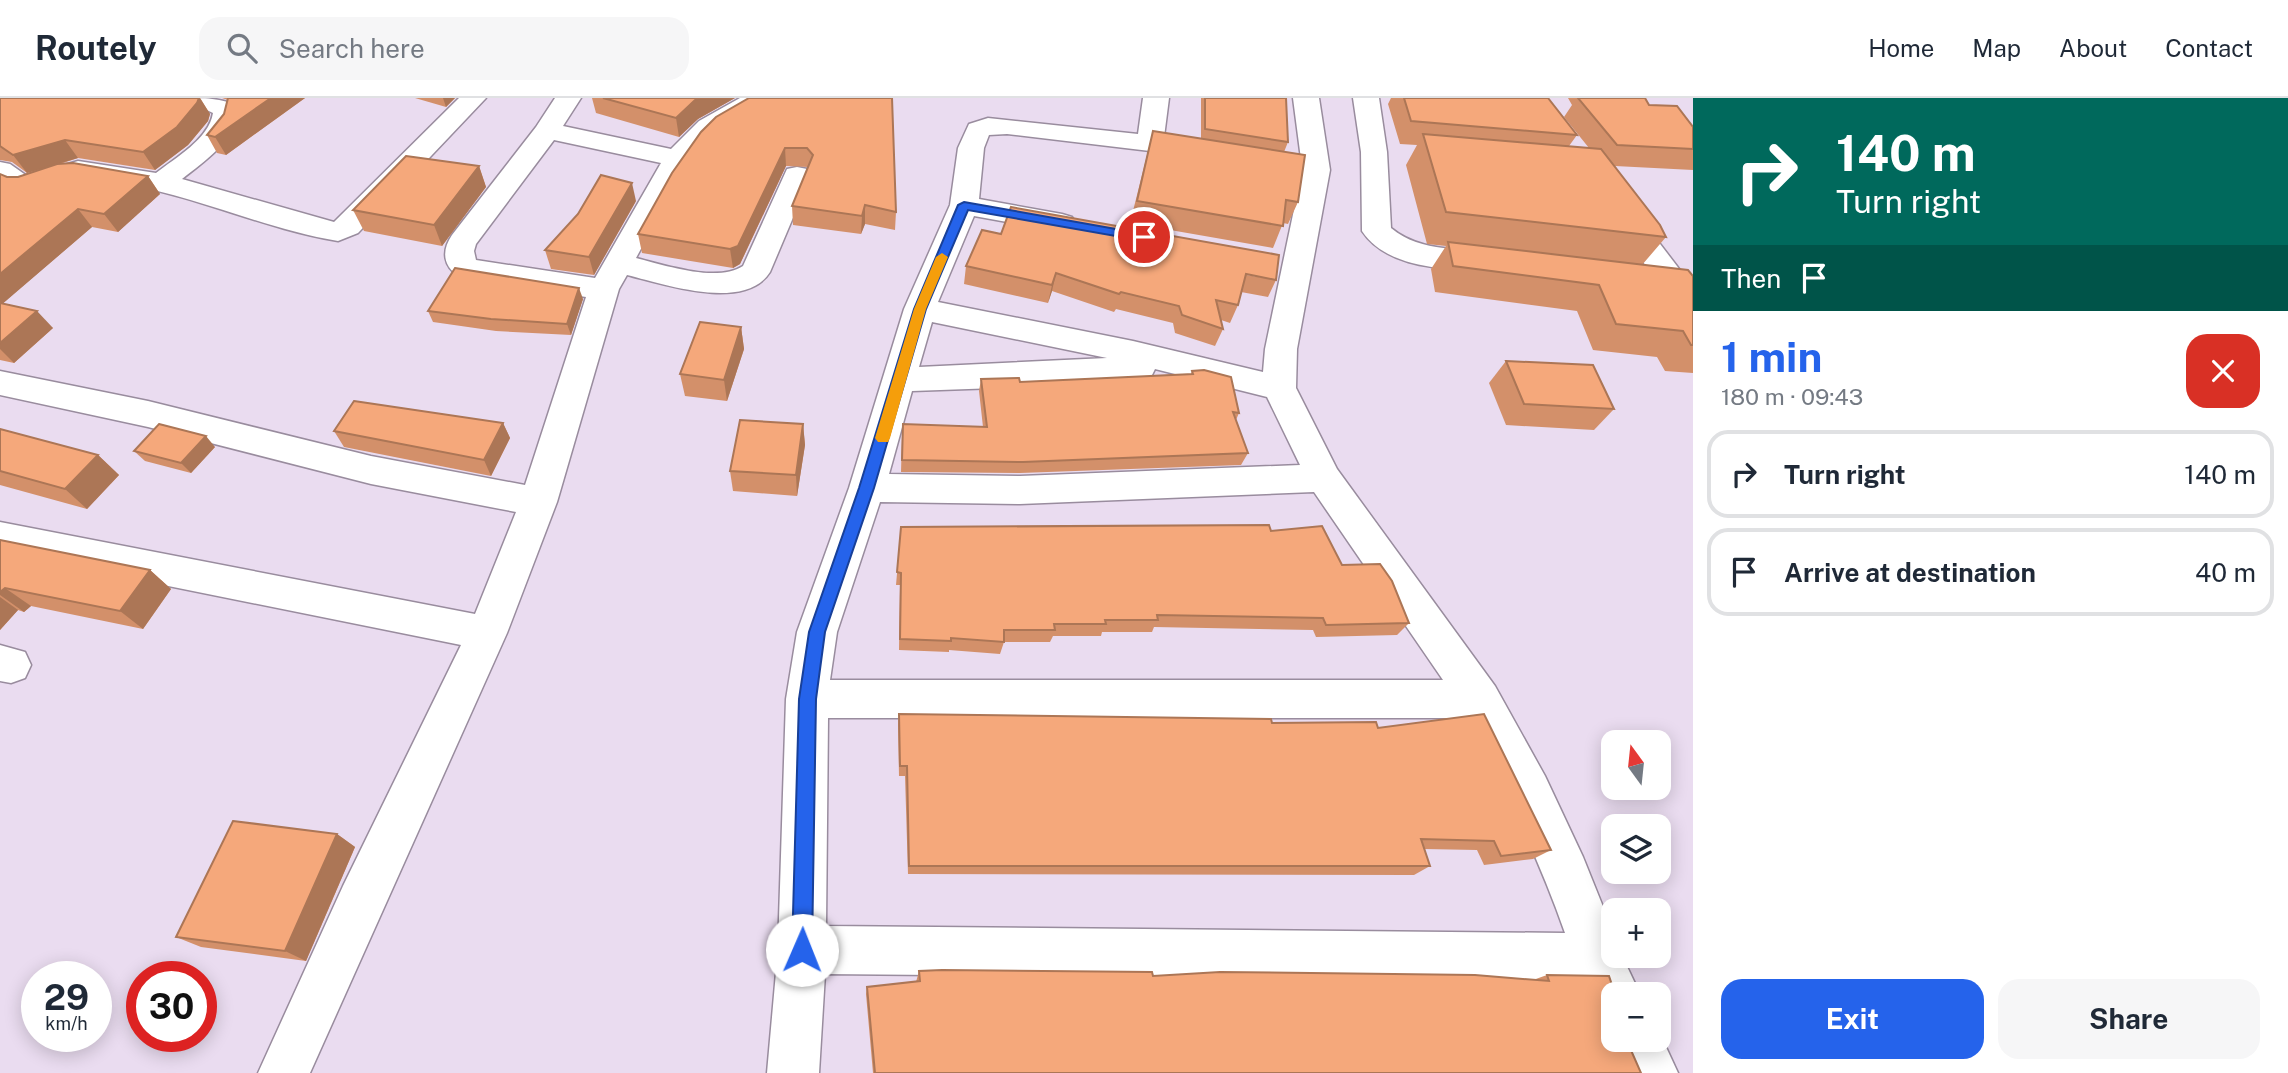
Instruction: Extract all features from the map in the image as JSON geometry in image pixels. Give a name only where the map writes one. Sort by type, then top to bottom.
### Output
[{"type":"street","points":[[162,182],[209,142],[221,127],[226,109],[201,98]]},
{"type":"street","points":[[0,170],[21,185],[34,184],[78,169],[162,182],[298,223],[338,232],[348,227],[472,98]]},
{"type":"street","points":[[568,98],[548,131],[462,242],[459,251],[462,265],[471,270],[722,285],[748,280],[755,272],[797,175]]},
{"type":"street","points":[[284,1073],[360,902],[487,633],[539,502],[612,277],[677,158],[708,127],[759,98]]},
{"type":"street","points":[[1150,143],[1156,98]]},
{"type":"street","points":[[802,950],[1606,975],[1567,873],[1529,791],[1480,699],[1324,478],[1279,387],[1285,263],[1316,170],[1307,98]]},
{"type":"street","points":[[1366,98],[1387,154],[1377,231],[1394,246],[1422,255],[1516,266]]},
{"type":"street","points":[[793,1073],[802,950],[807,699],[817,632],[867,488],[920,309],[964,205],[971,148],[978,130],[988,126],[1150,143],[1316,170]]},
{"type":"street","points":[[548,131],[677,158]]},
{"type":"street","points":[[1605,192],[1685,297]]},
{"type":"street","points":[[964,205],[1084,227]]},
{"type":"street","points":[[1637,280],[1685,297]]},
{"type":"street","points":[[920,309],[1279,387]]},
{"type":"street","points":[[901,380],[1056,374],[1183,364]]},
{"type":"street","points":[[0,383],[148,414],[371,470],[539,502]]},
{"type":"street","points":[[867,488],[1020,490],[1324,478]]},
{"type":"street","points":[[0,537],[487,633]]},
{"type":"street","points":[[807,699],[1480,699]]},
{"type":"street","points":[[1642,1052],[1652,1073]]},
{"type":"building","points":[[0,98],[199,98],[177,127],[143,152],[65,140],[13,155],[0,146]]},
{"type":"building","points":[[228,98],[271,98],[215,137],[207,135],[224,114]]},
{"type":"building","points":[[603,98],[699,98],[676,118]]},
{"type":"building","points":[[749,98],[892,98],[896,212],[865,205],[862,216],[792,206],[813,155],[807,148],[785,148],[738,246],[730,249],[638,234],[672,173],[701,132],[716,117]]},
{"type":"building","points":[[1205,98],[1286,98],[1288,142],[1205,129]]},
{"type":"building","points":[[1404,98],[1548,98],[1577,135],[1411,121]]},
{"type":"building","points":[[1578,98],[1645,98],[1649,105],[1677,106],[1693,127],[1693,149],[1617,145]]},
{"type":"building","points":[[1153,131],[1305,155],[1298,202],[1286,200],[1283,226],[1137,201]]},
{"type":"building","points":[[1423,134],[1601,149],[1660,225],[1666,237],[1446,212]]},
{"type":"building","points":[[406,156],[479,166],[434,225],[353,210]]},
{"type":"building","points":[[73,163],[148,176],[104,214],[78,209],[0,274],[0,174],[18,177],[57,164]]},
{"type":"building","points":[[601,175],[632,183],[589,257],[545,250],[578,214]]},
{"type":"building","points":[[1011,207],[1279,255],[1276,280],[1246,274],[1238,305],[1216,300],[1223,329],[1182,315],[1179,306],[1121,292],[1119,294],[1056,273],[1052,285],[966,266],[982,230],[1001,234]]},
{"type":"building","points":[[1448,242],[1688,270],[1693,276],[1693,345],[1683,331],[1616,324],[1599,285],[1453,266]]},
{"type":"building","points":[[455,268],[579,288],[567,324],[428,311]]},
{"type":"building","points":[[0,303],[37,311],[0,343]]},
{"type":"building","points":[[700,322],[741,327],[724,380],[680,374]]},
{"type":"building","points":[[1506,361],[1593,365],[1614,409],[1524,404]]},
{"type":"building","points":[[1204,370],[1231,377],[1239,413],[1233,412],[1248,453],[1023,462],[902,460],[903,424],[987,427],[981,379],[1019,378],[1020,382],[1193,374],[1192,371]]},
{"type":"building","points":[[354,401],[503,423],[484,460],[334,431]]},
{"type":"building","points":[[740,420],[803,424],[796,475],[730,471]]},
{"type":"building","points":[[159,424],[206,436],[181,463],[134,451]]},
{"type":"building","points":[[0,429],[98,455],[65,489],[0,471]]},
{"type":"building","points":[[1269,525],[1271,531],[1322,526],[1342,565],[1380,564],[1392,581],[1409,623],[1326,625],[1323,618],[1157,615],[1158,620],[1105,620],[1106,624],[1054,624],[1055,630],[1004,630],[1004,642],[951,638],[951,641],[900,639],[901,573],[897,572],[901,527]]},
{"type":"building","points":[[0,540],[150,570],[120,611],[5,588],[0,592]]},
{"type":"building","points":[[899,714],[1271,719],[1272,723],[1376,722],[1378,728],[1484,714],[1551,850],[1501,856],[1494,841],[1421,839],[1430,866],[909,866],[907,766],[900,766]]},
{"type":"building","points":[[233,821],[337,834],[285,951],[176,937]]},
{"type":"building","points":[[919,971],[1152,972],[1153,976],[1220,972],[1475,975],[1549,981],[1547,975],[1609,976],[1611,982],[1601,982],[1601,1052],[1632,1052],[1641,1073],[875,1073],[867,987],[920,981]]},
{"type":"slow traffic","points":[[883,438],[920,309],[942,257]]},
{"type":"route","points":[[802,950],[807,699],[817,632],[867,488],[920,309],[964,205],[1144,237]]}]
